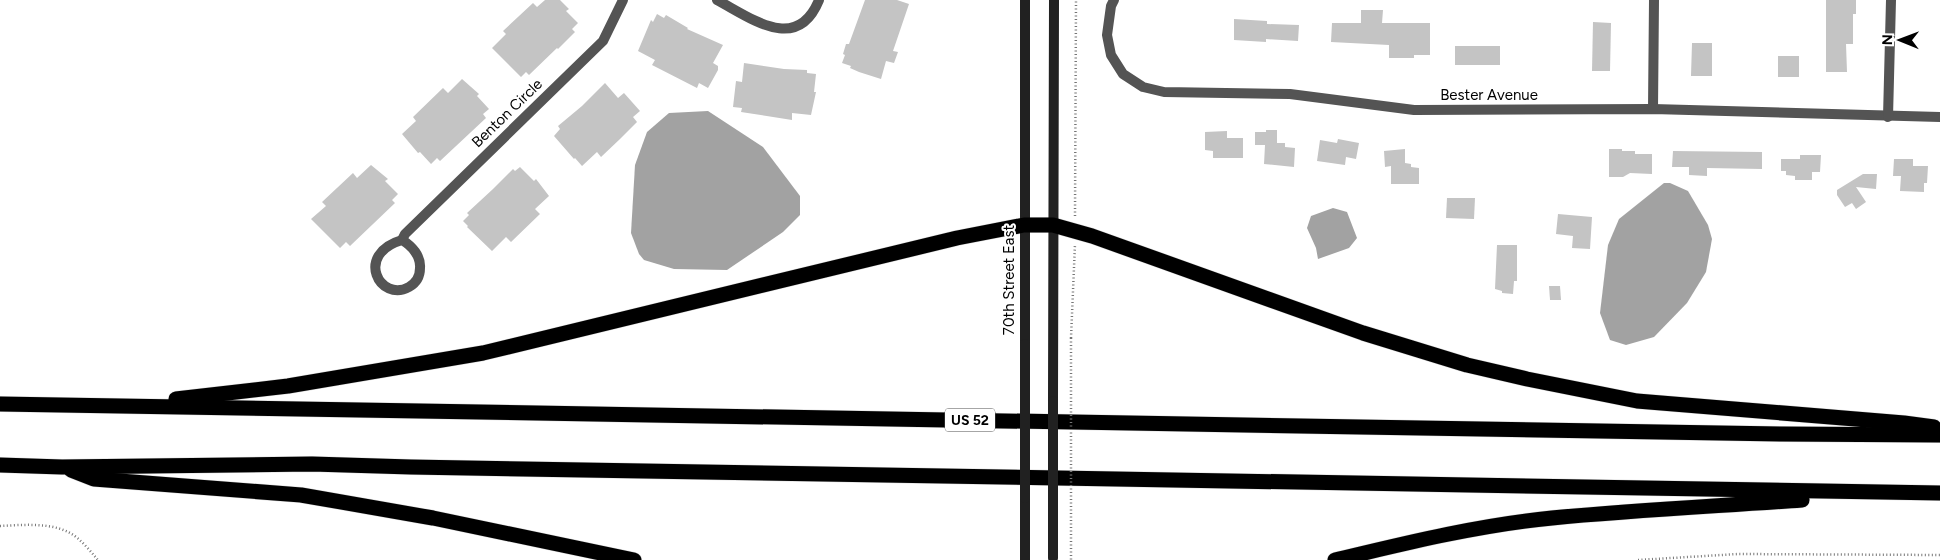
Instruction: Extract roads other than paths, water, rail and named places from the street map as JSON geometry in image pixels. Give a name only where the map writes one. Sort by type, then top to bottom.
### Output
[{"type":"highway","points":[[117,405],[288,386],[483,353],[958,238],[1024,225],[1053,224],[1363,334],[1467,365],[1527,379],[1637,401],[1904,423],[1940,428]]},
{"type":"highway","name":"US 52","points":[[0,404],[1760,434],[1940,435]]},
{"type":"highway","points":[[0,465],[62,467],[312,464],[438,468],[1940,493]]},
{"type":"highway","points":[[62,467],[94,479],[301,495],[360,504],[634,560]]},
{"type":"highway","points":[[1335,560],[1429,538],[1551,518],[1894,493]]},
{"type":"main road","name":"70th Street East","points":[[1025,0],[1025,560]]},
{"type":"main road","points":[[1053,559],[1054,0]]},
{"type":"street","name":"Benton Circle","points":[[402,240],[409,245],[418,257],[420,272],[412,284],[406,288],[391,289],[379,280],[376,273],[376,258],[387,246],[402,240],[405,234],[603,41],[623,0]]},
{"type":"street","points":[[717,0],[763,25],[778,29],[794,27],[808,19],[819,0]]},
{"type":"street","name":"Bester Avenue","points":[[1114,0],[1111,6],[1107,35],[1111,55],[1124,74],[1143,87],[1164,92],[1290,94],[1414,110],[1653,109],[1940,117]]},
{"type":"street","points":[[1653,109],[1654,0]]},
{"type":"street","points":[[1888,117],[1891,0]]}]
